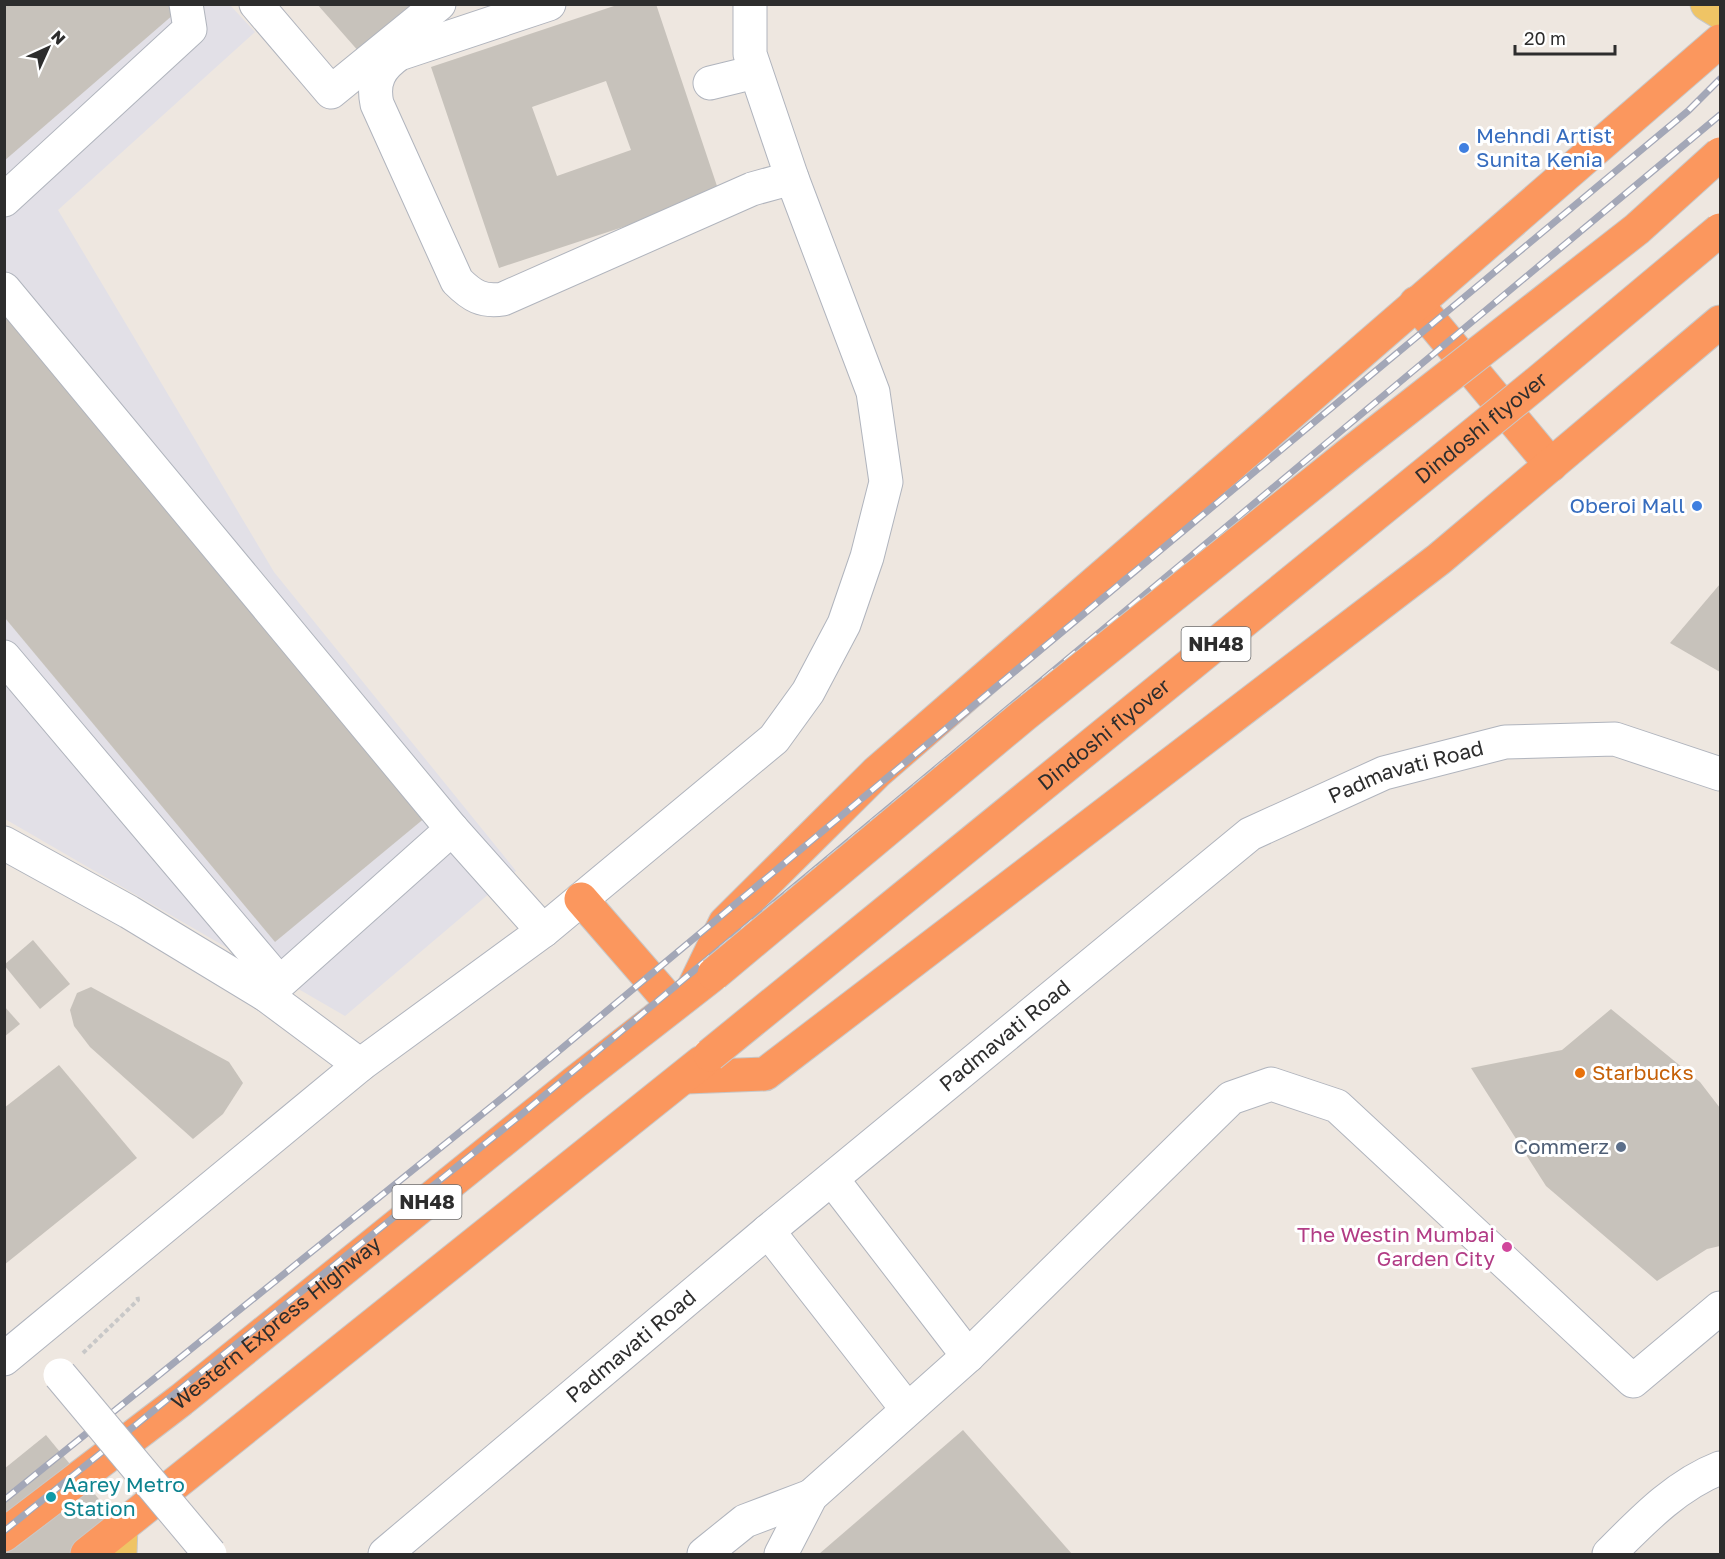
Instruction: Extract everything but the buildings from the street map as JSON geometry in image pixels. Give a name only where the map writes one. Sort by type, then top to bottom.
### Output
[{"type":"highway","points":[[581,899],[693,990],[725,923],[877,771],[1178,513],[1720,40]]},
{"type":"highway","name":"NH48","points":[[693,990],[1024,715],[1353,451],[1637,229],[1720,154]]},
{"type":"highway","name":"Dindoshi flyover","points":[[686,1077],[710,1055],[1529,390],[1720,230]]},
{"type":"highway","points":[[1416,303],[1551,465]]},
{"type":"highway","points":[[686,1077],[765,1074],[1429,566],[1720,322]]},
{"type":"highway","name":"Western Express Highway","points":[[4,1535],[182,1400],[693,990]]},
{"type":"highway","name":"NH48","points":[[87,1554],[121,1540],[686,1077]]},
{"type":"main road","points":[[1707,4],[1720,12]]},
{"type":"street","points":[[4,200],[190,29],[186,4]]},
{"type":"street","points":[[256,4],[331,92],[439,4]]},
{"type":"street","points":[[549,4],[399,54],[389,61],[377,76],[374,89],[376,104],[457,281],[471,295],[488,301],[503,298],[752,189],[792,178]]},
{"type":"street","points":[[4,1359],[360,1065],[543,931],[774,739],[808,692],[844,624],[867,556],[886,482],[873,393],[792,178],[755,72],[750,54],[750,4]]},
{"type":"street","points":[[710,83],[755,72]]},
{"type":"street","points":[[4,289],[452,829],[543,931]]},
{"type":"street","points":[[4,657],[273,989],[360,1065]]},
{"type":"street","name":"Padmavati Road","points":[[385,1554],[768,1231],[1250,834],[1384,773],[1505,742],[1615,739],[1720,774]]},
{"type":"street","points":[[273,989],[452,829]]},
{"type":"street","points":[[4,843],[273,989]]},
{"type":"street","points":[[781,1554],[811,1496],[968,1356],[1231,1098],[1271,1084],[1337,1106],[1633,1382],[1720,1308]]},
{"type":"street","points":[[832,1179],[968,1356]]},
{"type":"street","points":[[768,1231],[907,1409]]},
{"type":"street","points":[[60,1375],[210,1554]]},
{"type":"street","points":[[1609,1554],[1653,1510],[1701,1476],[1720,1468]]},
{"type":"street","points":[[704,1554],[745,1521],[811,1496]]},
{"type":"path","points":[[60,1375],[138,1300]]},
{"type":"shaded area","points":[[5,5],[230,5],[255,32],[58,210],[274,572],[516,871],[345,1016],[5,819]]},
{"type":"railway","points":[[4,1500],[507,1094],[1688,111],[1720,79]]},
{"type":"railway","points":[[4,1531],[522,1114],[1720,115]]},
{"type":"place","name":"Mehndi Artist Sunita Kenia","points":[[1464,148]]},
{"type":"place","name":"Oberoi Mall","points":[[1697,506]]},
{"type":"place","name":"Starbucks","points":[[1580,1073]]},
{"type":"place","name":"Commerz","points":[[1621,1147]]},
{"type":"place","name":"The Westin Mumbai Garden City","points":[[1507,1247]]},
{"type":"place","name":"Aarey Metro Station","points":[[51,1497]]}]
